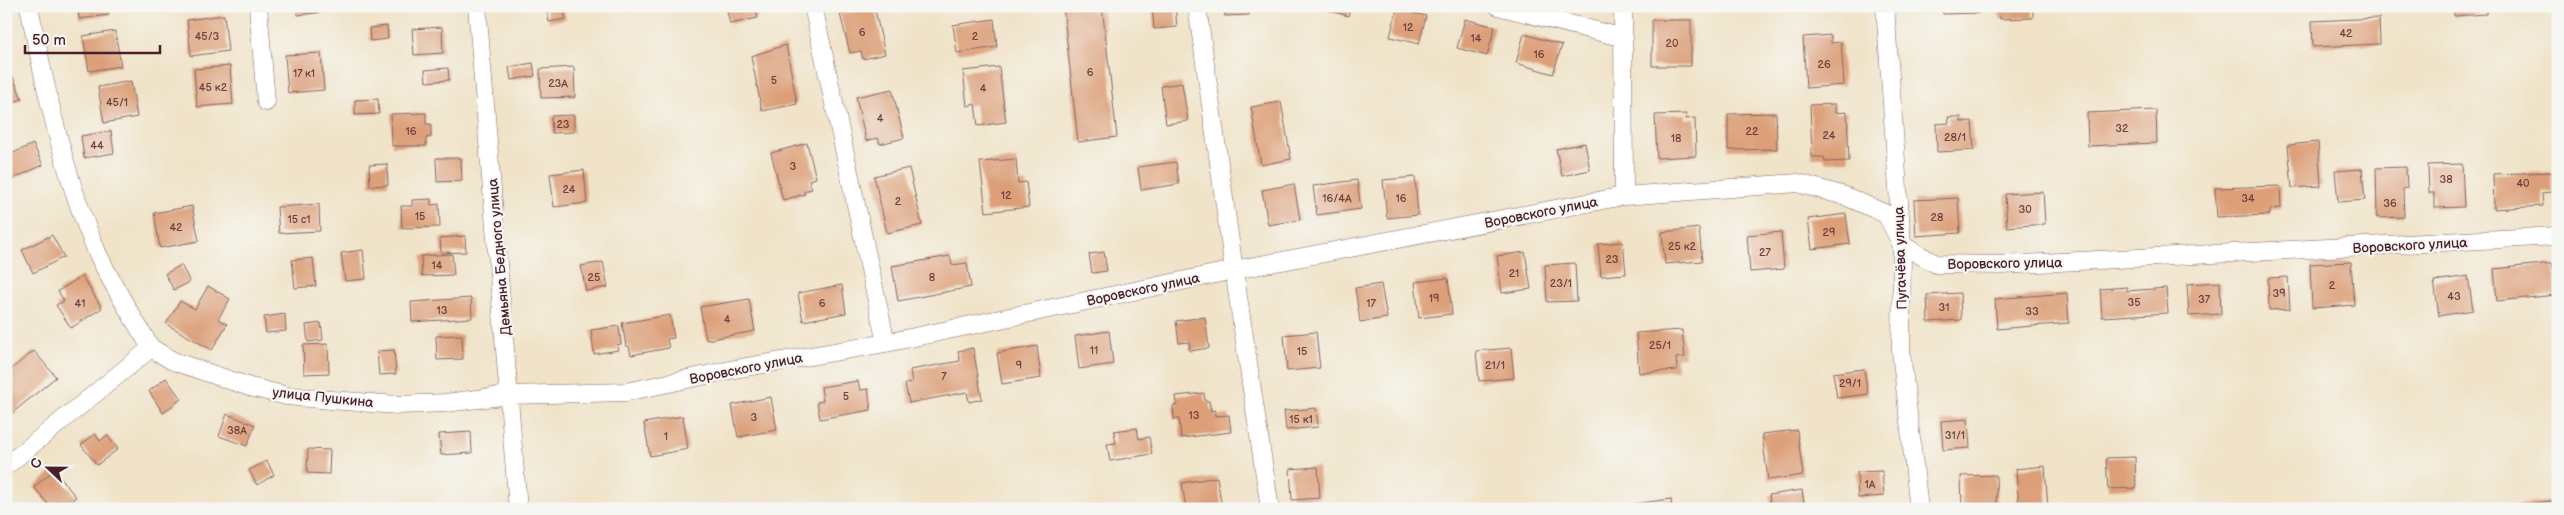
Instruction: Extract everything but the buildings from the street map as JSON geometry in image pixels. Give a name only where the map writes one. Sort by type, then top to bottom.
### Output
[{"type":"street","points":[[6,466],[151,348],[111,281],[90,234],[72,182],[29,6]]},
{"type":"street","points":[[258,6],[266,102]]},
{"type":"street","name":"Демьяна Бедного улица","points":[[477,6],[518,509]]},
{"type":"street","points":[[813,6],[886,343]]},
{"type":"street","points":[[1197,6],[1270,509]]},
{"type":"street","points":[[1498,6],[1624,38]]},
{"type":"street","points":[[1623,6],[1624,196]]},
{"type":"street","name":"Пугачёва улица","points":[[1885,6],[1902,245],[1901,352],[1919,509]]},
{"type":"street","name":"Воровского улица","points":[[510,395],[626,392],[735,369],[886,343],[1234,270],[1624,196],[1798,184],[1845,196],[1886,214],[1902,245],[1936,264],[2001,265],[2558,236]]},
{"type":"street","name":"улица Пушкина","points":[[151,348],[173,361],[212,376],[287,396],[398,405],[445,403],[510,395]]}]
